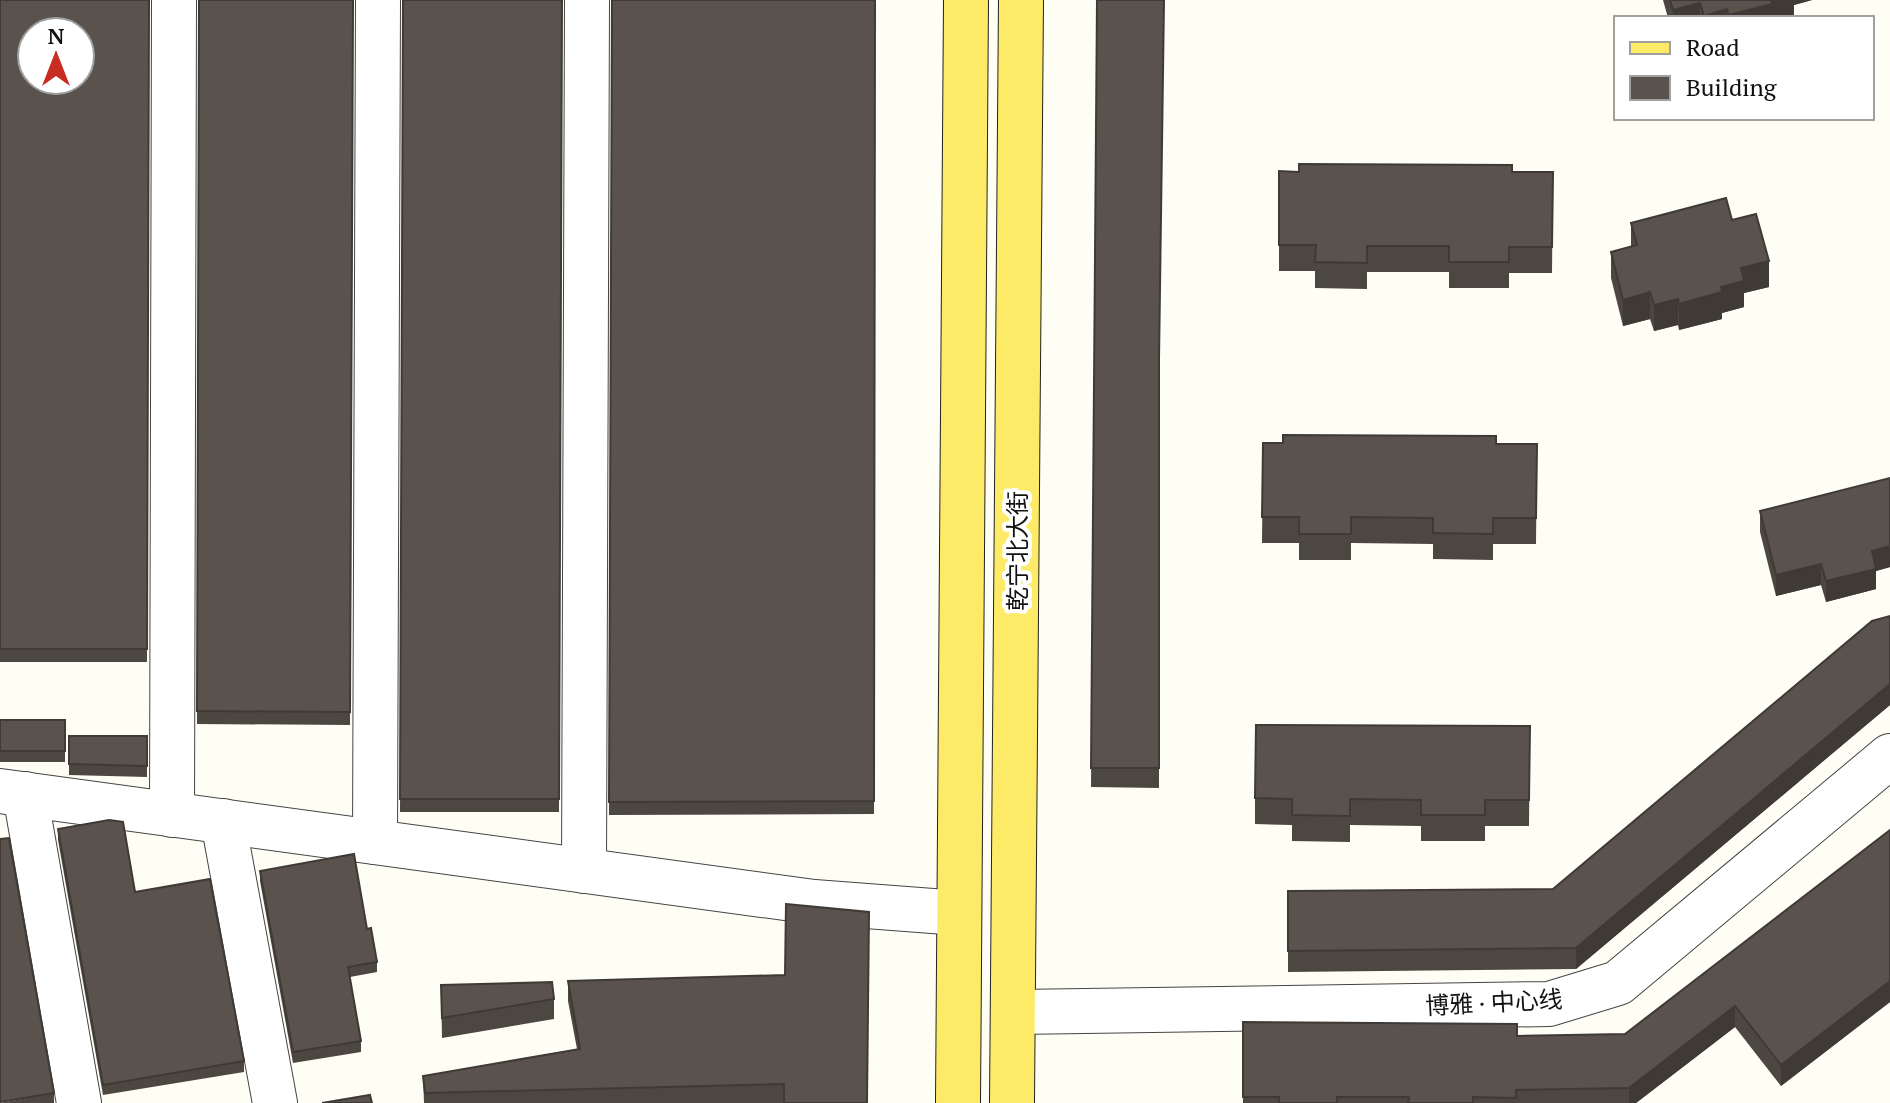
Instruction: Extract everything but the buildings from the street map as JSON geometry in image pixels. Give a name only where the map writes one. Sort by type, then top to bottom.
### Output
[{"type":"main road","points":[[958,1103],[966,0]]},
{"type":"main road","name":"乾宁北大街","points":[[1012,1103],[1021,0]]},
{"type":"street","points":[[172,815],[174,0]]},
{"type":"street","points":[[375,842],[378,0]]},
{"type":"street","points":[[584,871],[587,0]]},
{"type":"street","name":"博雅 · 中心线","points":[[1013,1012],[1549,1004],[1588,995],[1618,983],[1890,756]]},
{"type":"street","points":[[79,1103],[13,792],[814,902],[959,913]]},
{"type":"street","points":[[223,821],[275,1103]]}]
